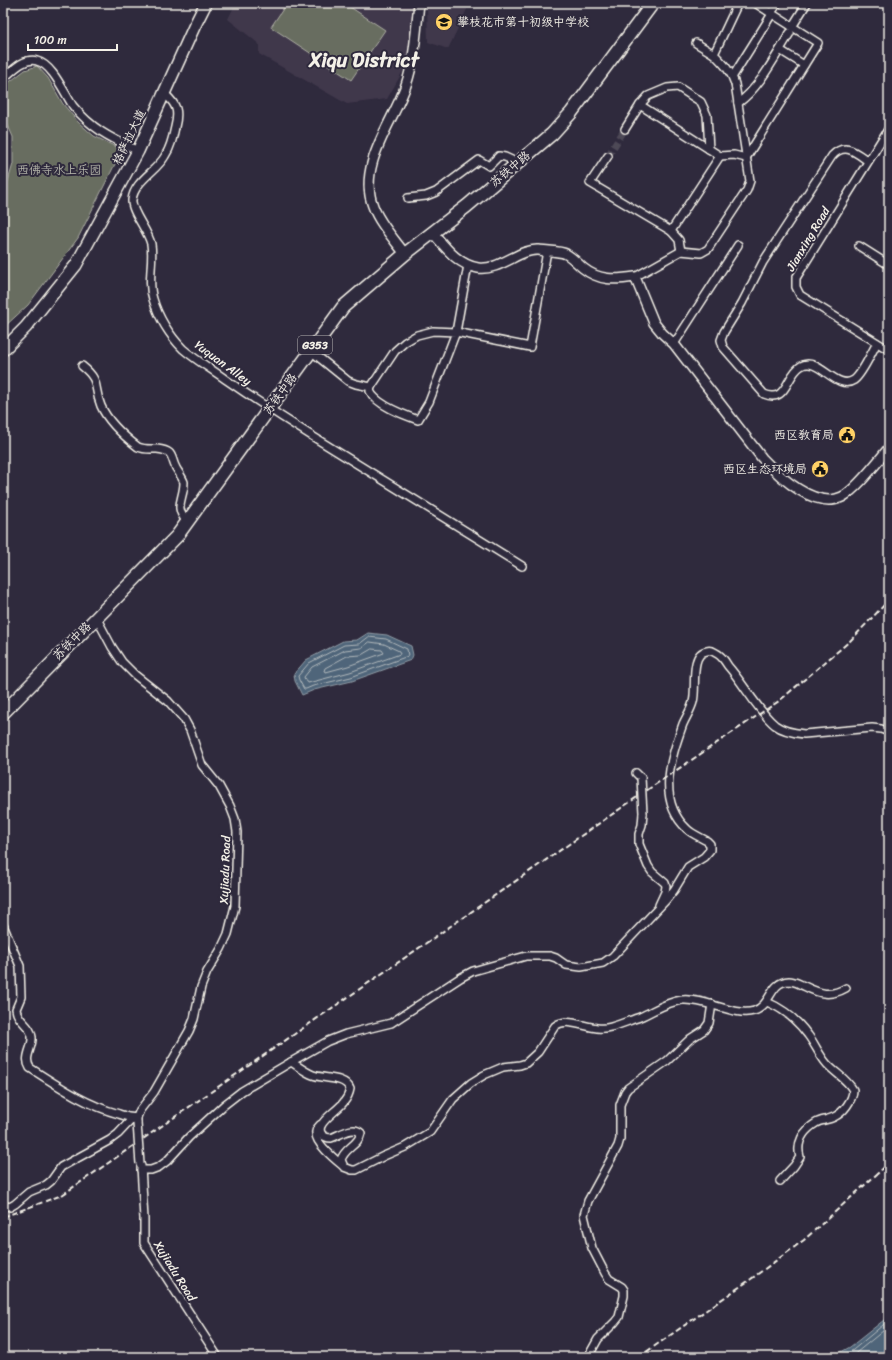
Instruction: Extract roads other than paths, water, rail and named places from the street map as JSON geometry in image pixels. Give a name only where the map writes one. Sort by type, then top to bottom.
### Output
[{"type":"highway","name":"苏铁中路","points":[[3,713],[177,536],[343,307],[405,254],[433,233],[552,134],[571,113],[653,3]]},
{"type":"main road","name":"格萨拉大道","points":[[3,350],[26,327],[76,265],[138,151],[206,3]]},
{"type":"street","points":[[405,254],[380,220],[372,205],[369,186],[371,166],[408,79],[419,3]]},
{"type":"street","points":[[714,54],[738,3]]},
{"type":"street","points":[[746,158],[818,43],[791,30],[755,3]]},
{"type":"street","points":[[733,76],[778,3]]},
{"type":"street","points":[[738,103],[746,98],[754,89],[780,50],[807,3]]},
{"type":"street","points":[[433,233],[448,251],[458,259],[468,265],[478,268],[489,268],[537,250],[565,253],[595,276],[619,280],[635,277],[681,251],[702,253],[708,249],[747,190],[750,181],[733,76],[714,54],[696,43]]},
{"type":"street","points":[[780,50],[804,65]]},
{"type":"street","points":[[3,79],[21,64],[29,60],[38,61],[52,72],[72,105],[86,120],[101,133],[138,151]]},
{"type":"street","points":[[625,129],[640,105],[648,96],[667,88],[678,87],[700,102],[707,115],[709,149]]},
{"type":"street","name":"Yuquan Alley","points":[[165,94],[172,100],[177,108],[178,117],[172,141],[165,157],[138,186],[132,200],[133,207],[151,243],[152,254],[150,286],[152,298],[174,338],[193,357],[269,409],[522,566]]},
{"type":"street","points":[[640,105],[720,156],[734,155],[746,158]]},
{"type":"street","name":"Jianxing Road","points":[[889,128],[796,278],[796,287],[800,295],[889,350]]},
{"type":"street","points":[[868,161],[851,150],[844,148],[837,151],[832,156],[763,262],[721,340],[723,347],[764,394],[771,397],[778,395],[784,389],[796,370],[802,365],[808,364],[815,366],[840,382],[848,383],[859,374],[877,343]]},
{"type":"street","points":[[408,198],[426,196],[436,192],[479,160],[489,166],[499,156],[506,157],[518,163]]},
{"type":"street","points":[[608,156],[590,183],[671,231],[679,240],[681,251]]},
{"type":"street","points":[[671,231],[720,156]]},
{"type":"street","points":[[674,344],[738,245]]},
{"type":"street","points":[[859,246],[889,265]]},
{"type":"street","points":[[468,265],[456,332],[429,402],[418,420],[400,413],[376,399],[370,391],[371,387],[395,351],[405,342],[417,335],[433,331],[456,332],[530,347],[547,251]]},
{"type":"street","points":[[635,277],[654,323],[674,344],[762,458],[773,470],[787,481],[814,497],[832,500],[842,497],[851,491],[889,448]]},
{"type":"street","points":[[311,351],[348,381],[371,387]]},
{"type":"street","points":[[82,366],[93,376],[101,407],[112,423],[138,447],[143,449],[158,449],[167,452],[173,458],[184,482],[179,507],[180,512],[187,522]]},
{"type":"street","name":"Xujiadu Road","points":[[3,1205],[10,1206],[15,1204],[29,1192],[46,1185],[61,1167],[110,1140],[135,1119],[154,1092],[189,1031],[194,1019],[201,987],[207,972],[228,934],[235,906],[237,832],[235,819],[230,806],[219,786],[202,765],[190,730],[184,719],[168,701],[135,675],[122,662],[112,648],[96,617]]},
{"type":"street","points":[[141,1167],[151,1170],[159,1167],[167,1161],[189,1137],[230,1100],[242,1091],[291,1062],[328,1041],[346,1034],[391,1023],[460,978],[480,968],[498,965],[526,956],[550,956],[556,958],[564,964],[575,967],[591,966],[603,962],[613,956],[674,890],[688,867],[707,854],[710,847],[707,841],[694,834],[682,824],[670,801],[668,785],[670,764],[673,753],[684,721],[693,702],[695,663],[698,656],[704,651],[710,650],[721,657],[737,676],[757,705],[775,725],[784,730],[804,734],[872,728],[889,732]]},
{"type":"street","points":[[638,776],[643,813],[639,834],[639,844],[648,866],[652,872],[665,883],[666,886],[665,892],[655,912]]},
{"type":"street","points":[[3,925],[20,966],[21,997],[17,1005],[16,1014],[30,1029],[32,1034],[32,1040],[27,1058],[27,1063],[30,1068],[65,1091],[93,1105],[110,1112],[135,1119]]},
{"type":"street","points":[[291,1062],[315,1076],[341,1081],[349,1086],[350,1089],[342,1105],[318,1128],[316,1134],[318,1140],[331,1155],[344,1167],[352,1170],[362,1168],[420,1139],[430,1132],[453,1099],[471,1083],[494,1070],[526,1063],[538,1052],[555,1026],[559,1024],[573,1023],[600,1029],[610,1027],[641,1016],[656,1008],[682,1000],[695,1000],[730,1010],[752,1011],[758,1009],[767,1002],[773,990],[778,985],[791,981],[824,994],[831,995],[846,988]]},
{"type":"street","points":[[767,1002],[780,1008],[791,1016],[808,1035],[828,1065],[853,1090],[850,1101],[840,1113],[835,1117],[817,1123],[801,1138],[798,1145],[800,1157],[780,1181]]},
{"type":"street","points":[[588,1357],[598,1339],[619,1317],[623,1305],[624,1290],[622,1287],[609,1279],[605,1273],[592,1248],[584,1215],[588,1201],[618,1146],[620,1139],[619,1114],[622,1098],[628,1088],[667,1062],[690,1039],[704,1030],[709,1023],[712,1004]]},
{"type":"street","name":"Xujiadu Road","points":[[135,1119],[141,1167],[144,1243],[218,1357]]},
{"type":"street","points":[[324,1122],[320,1130],[321,1134],[327,1138],[331,1138],[352,1129],[356,1129],[361,1133],[359,1139],[342,1156],[341,1160],[344,1167]]},
{"type":"water","points":[[368,633],[387,635],[411,646],[413,655],[411,660],[352,681],[314,690],[302,695],[295,681],[294,674],[306,660],[343,641],[357,640]]},
{"type":"water","points":[[889,1316],[889,1357],[832,1357],[850,1347]]},
{"type":"tunnel","points":[[608,156],[625,129]]},
{"type":"railway","points":[[3,1217],[62,1195],[653,786],[779,701],[850,641],[889,600]]},
{"type":"railway","points":[[639,1357],[804,1240],[889,1163]]},
{"type":"place","name":"攀枝花市第十初级中学校","points":[[444,22]]},
{"type":"place","name":"西区教育局","points":[[847,435]]},
{"type":"place","name":"西区生态环境局","points":[[820,469]]},
{"type":"district","name":"Xiqu District","points":[[364,60]]},
{"type":"park label","name":"西佛寺水上乐园","points":[[59,170]]}]
